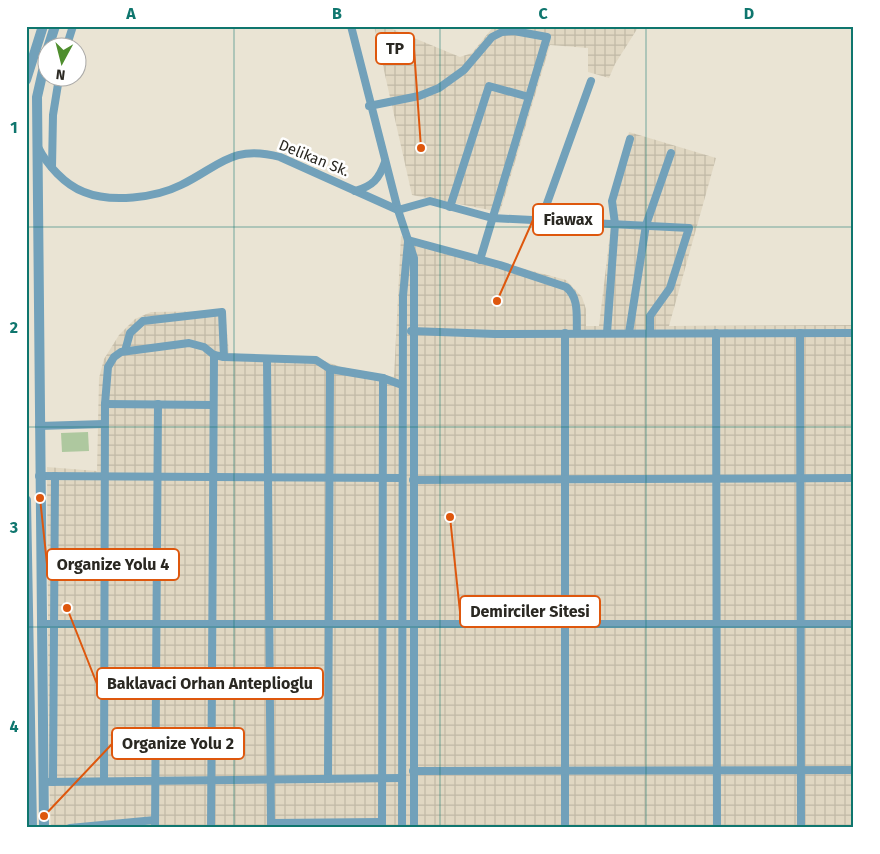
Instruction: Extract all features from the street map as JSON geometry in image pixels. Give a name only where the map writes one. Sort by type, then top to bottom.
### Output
[{"type":"street","points":[[26,80],[43,26]]},
{"type":"street","points":[[51,38],[55,26]]},
{"type":"street","points":[[69,38],[73,26]]},
{"type":"street","points":[[351,26],[384,162],[414,258],[414,828]]},
{"type":"street","points":[[369,106],[419,96],[439,88],[464,70],[492,37],[510,30],[547,37],[480,260]]},
{"type":"street","points":[[541,220],[591,81]]},
{"type":"street","points":[[450,207],[489,86],[529,97]]},
{"type":"street","points":[[39,88],[37,97],[37,144],[41,624],[48,782]]},
{"type":"street","points":[[52,167],[53,115],[57,88]]},
{"type":"street","points":[[26,135],[37,144]]},
{"type":"street","points":[[607,333],[615,224],[612,201],[630,139]]},
{"type":"street","name":"Delikan Sk.","points":[[37,144],[52,167],[65,180],[84,192],[100,196],[126,197],[149,194],[180,186],[229,157],[262,153],[280,157],[398,210]]},
{"type":"street","points":[[629,333],[646,225],[671,153]]},
{"type":"street","points":[[355,191],[366,188],[376,181],[384,162]]},
{"type":"street","points":[[398,210],[430,201],[492,218],[689,228],[670,288],[650,316],[650,333]]},
{"type":"street","points":[[408,240],[566,287],[572,292],[576,302],[577,333]]},
{"type":"street","points":[[402,828],[402,331],[408,240]]},
{"type":"street","points":[[125,351],[130,333],[143,321],[222,312],[224,357]]},
{"type":"street","points":[[402,331],[854,333]]},
{"type":"street","points":[[565,333],[565,828]]},
{"type":"street","points":[[716,333],[717,828]]},
{"type":"street","points":[[800,333],[801,828]]},
{"type":"street","points":[[104,781],[104,404],[110,363],[114,357],[125,351],[190,343],[204,348],[214,355],[224,357],[268,360],[316,360],[330,369],[383,378],[402,385]]},
{"type":"street","points":[[211,828],[214,355]]},
{"type":"street","points":[[268,360],[271,825],[382,825],[383,378]]},
{"type":"street","points":[[328,779],[330,369]]},
{"type":"street","points":[[104,404],[213,404]]},
{"type":"street","points":[[70,828],[155,824],[158,404]]},
{"type":"street","points":[[39,426],[104,424]]},
{"type":"street","points":[[40,476],[402,478]]},
{"type":"street","points":[[44,828],[48,782],[54,624],[54,476]]},
{"type":"street","points":[[413,480],[854,478]]},
{"type":"street","points":[[26,500],[32,828]]},
{"type":"street","points":[[41,624],[854,624]]},
{"type":"street","points":[[413,771],[854,770]]},
{"type":"street","points":[[48,782],[402,778]]},
{"type":"shaded area","points":[[374,26],[385,26],[460,57],[472,53],[494,26],[639,26],[615,64],[609,78],[588,72],[588,48],[550,45],[500,212],[412,195]]},
{"type":"shaded area","points":[[629,132],[716,158],[669,326],[854,325],[854,828],[51,828],[47,467],[97,471],[99,378],[104,359],[119,335],[135,319],[151,312],[225,311],[229,353],[324,361],[341,367],[394,377],[401,236],[566,280],[582,297],[586,309],[586,326],[599,326],[612,217]]},
{"type":"green space","points":[[88,432],[89,451],[62,452],[61,433]]},
{"type":"place","name":"TP","points":[[421,148]]},
{"type":"place","name":"Fiawax","points":[[497,301]]},
{"type":"place","name":"Organize Yolu 4","points":[[40,498]]},
{"type":"place","name":"Demirciler Sitesi","points":[[450,517]]},
{"type":"place","name":"Baklavaci Orhan Anteplioglu","points":[[67,608]]},
{"type":"place","name":"Organize Yolu 2","points":[[44,816]]}]
